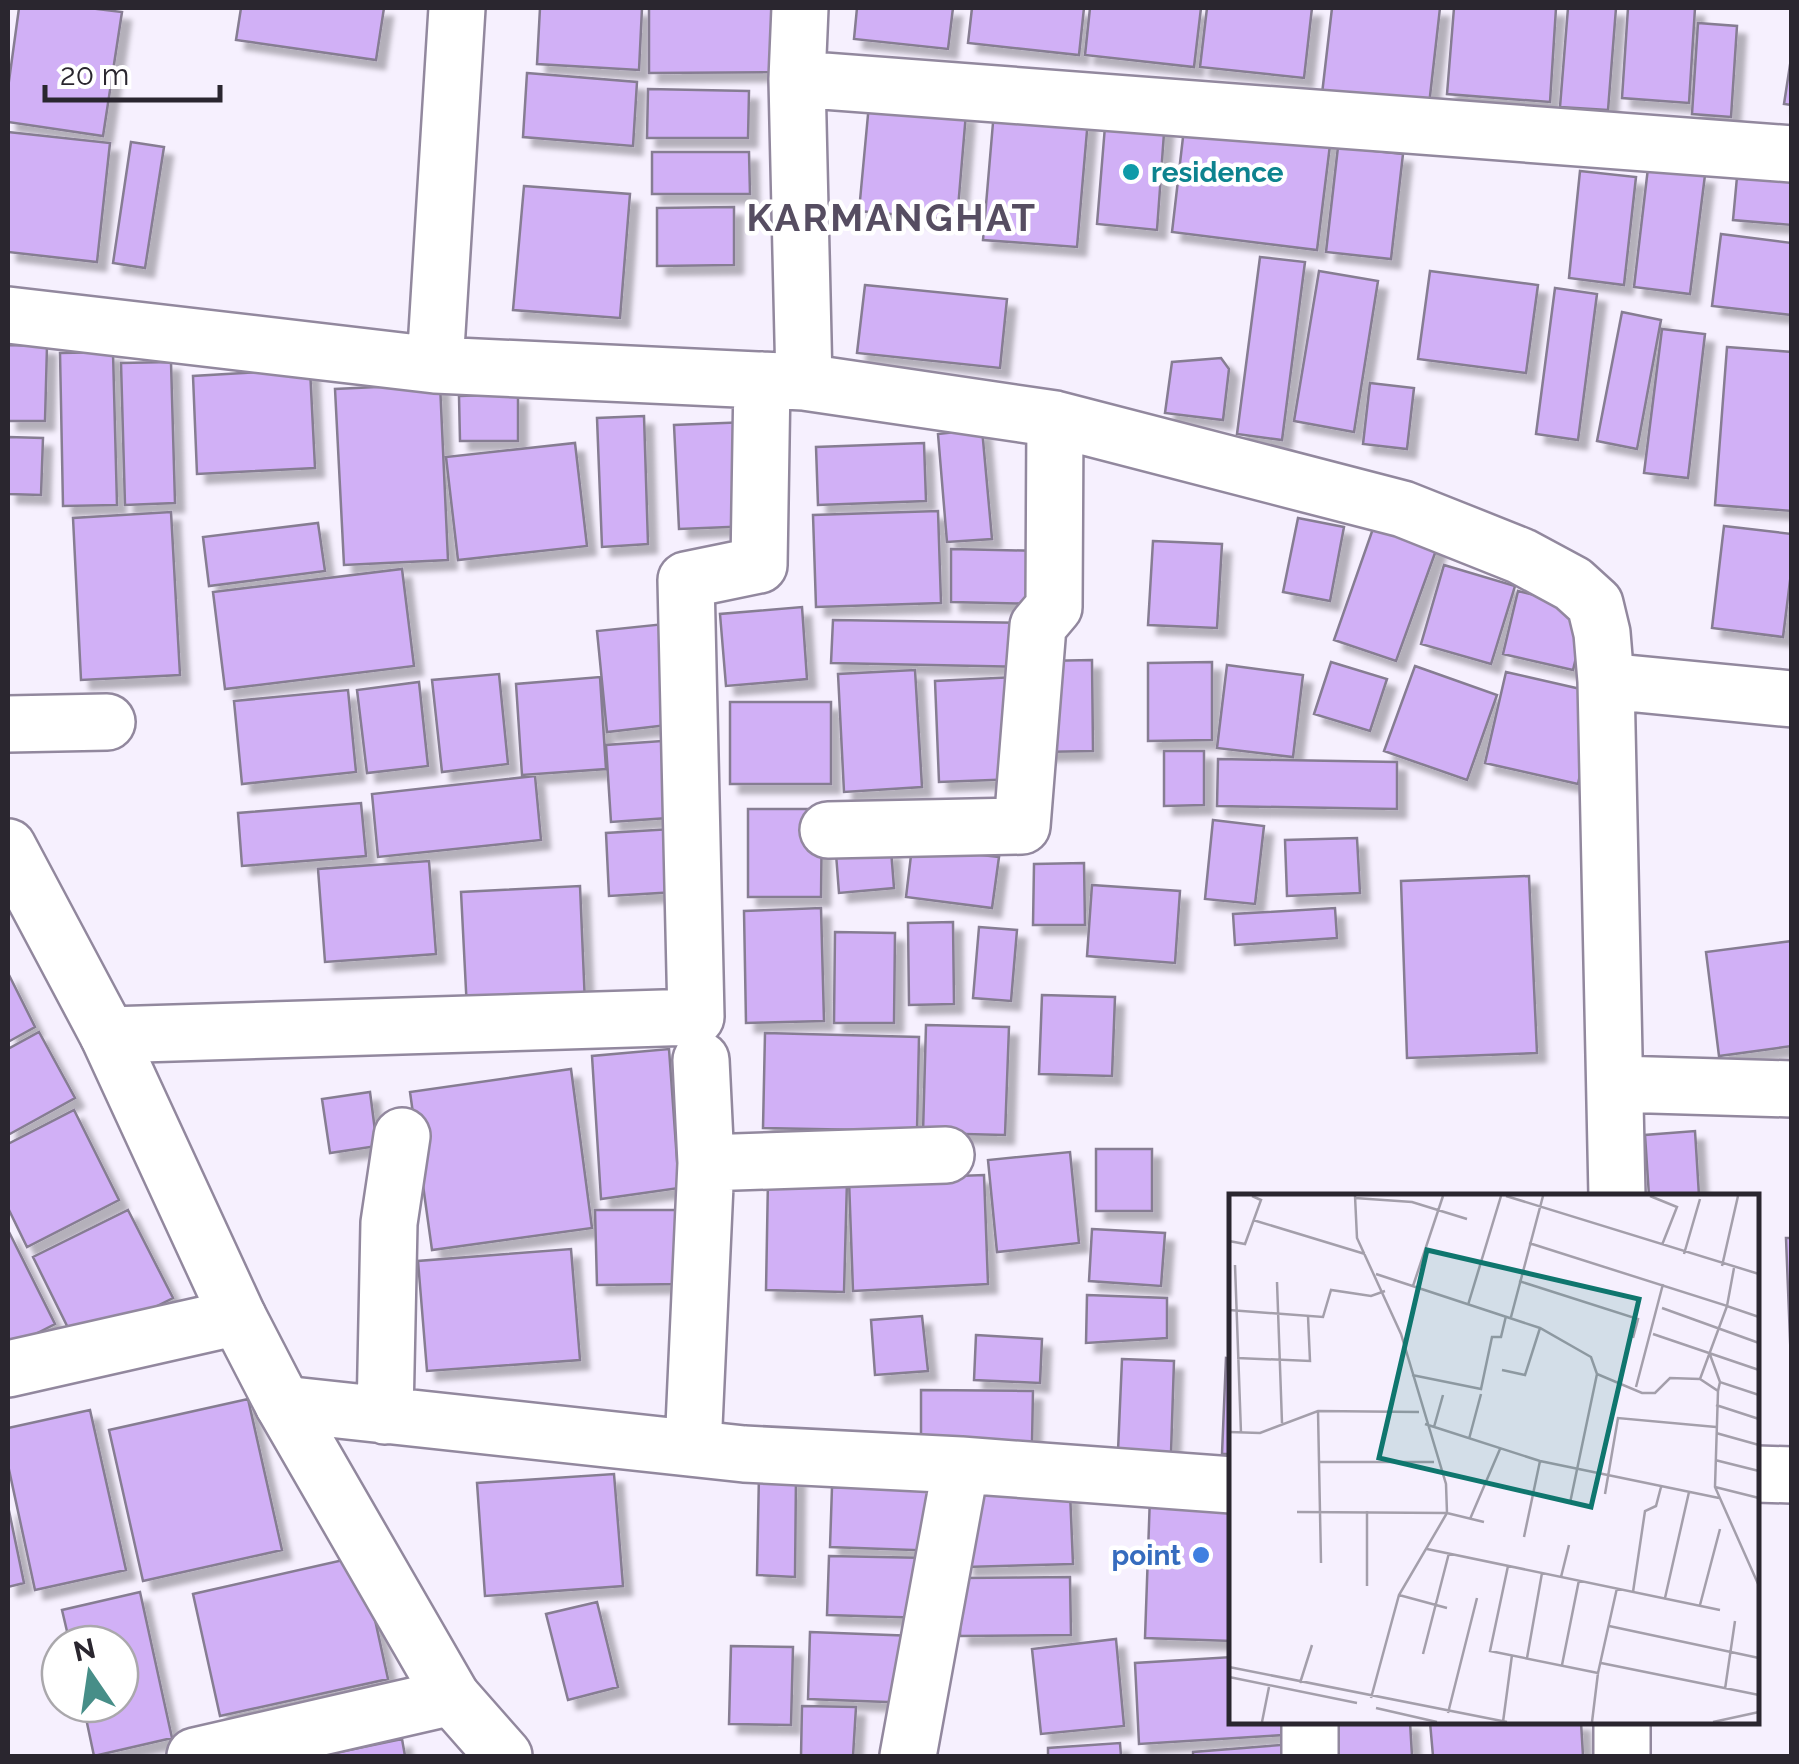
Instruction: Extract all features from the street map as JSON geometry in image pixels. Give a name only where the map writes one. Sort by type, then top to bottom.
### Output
[{"type":"street","points":[[434,365],[456,8]]},
{"type":"street","points":[[108,1036],[696,1018],[686,580],[758,565],[783,381],[800,8]]},
{"type":"street","points":[[797,79],[1792,154]]},
{"type":"street","points":[[8,315],[434,365],[783,381],[1054,419],[1403,509],[1521,556],[1573,584],[1595,604],[1606,681],[1617,1194]]},
{"type":"street","points":[[828,830],[1022,826],[1038,626],[1054,608],[1054,419]]},
{"type":"street","points":[[1606,681],[1792,699]]},
{"type":"street","points":[[8,724],[107,722]]},
{"type":"street","points":[[8,847],[108,1036],[238,1317],[283,1404],[452,1696],[504,1756]]},
{"type":"street","points":[[693,1448],[706,1163],[701,1060]]},
{"type":"street","points":[[1616,1084],[1792,1089]]},
{"type":"street","points":[[385,1416],[389,1223],[402,1136]]},
{"type":"street","points":[[706,1163],[946,1154]]},
{"type":"street","points":[[8,1369],[238,1317]]},
{"type":"street","points":[[283,1404],[744,1454],[1229,1485]]},
{"type":"street","points":[[908,1756],[961,1466]]},
{"type":"street","points":[[1759,1474],[1792,1475]]},
{"type":"street","points":[[195,1756],[452,1696]]},
{"type":"street","points":[[1310,1724],[1310,1756]]},
{"type":"street","points":[[1622,1724],[1622,1756]]},
{"type":"building","points":[[19,8],[122,12],[103,136],[8,122],[8,88]]},
{"type":"building","points":[[241,8],[384,8],[376,60],[236,40]]},
{"type":"building","points":[[540,8],[642,8],[639,70],[537,64]]},
{"type":"building","points":[[649,8],[781,8],[782,72],[649,73]]},
{"type":"building","points":[[857,8],[953,8],[948,49],[854,39]]},
{"type":"building","points":[[972,8],[1084,8],[1079,55],[968,43]]},
{"type":"building","points":[[1090,8],[1201,8],[1194,67],[1085,55]]},
{"type":"building","points":[[1207,8],[1312,8],[1304,78],[1200,67]]},
{"type":"building","points":[[1332,8],[1440,8],[1429,105],[1322,94]]},
{"type":"building","points":[[1454,8],[1556,8],[1550,102],[1447,94]]},
{"type":"building","points":[[1568,8],[1616,8],[1608,110],[1560,107]]},
{"type":"building","points":[[1628,8],[1695,8],[1689,103],[1622,98]]},
{"type":"building","points":[[1698,23],[1737,26],[1731,117],[1692,114]]},
{"type":"building","points":[[1792,52],[1792,105],[1784,104]]},
{"type":"building","points":[[527,73],[637,82],[633,146],[523,137]]},
{"type":"building","points":[[648,89],[749,91],[748,138],[647,138]]},
{"type":"building","points":[[869,104],[966,113],[957,220],[859,211]]},
{"type":"building","points":[[994,111],[1088,119],[1077,247],[983,240]]},
{"type":"building","name":"residence","points":[[1106,114],[1165,119],[1157,230],[1097,224]]},
{"type":"building","points":[[1185,120],[1331,137],[1317,250],[1172,232]]},
{"type":"building","points":[[8,132],[110,143],[97,262],[8,252]]},
{"type":"building","points":[[131,142],[164,147],[145,268],[113,263]]},
{"type":"building","points":[[1338,147],[1403,154],[1391,259],[1326,252]]},
{"type":"building","points":[[652,152],[749,152],[750,194],[652,194]]},
{"type":"building","points":[[1648,168],[1705,175],[1690,294],[1634,287]]},
{"type":"building","points":[[1580,171],[1636,177],[1624,285],[1569,278]]},
{"type":"building","points":[[1737,177],[1792,181],[1792,225],[1733,220]]},
{"type":"building","points":[[524,186],[630,194],[620,318],[513,310]]},
{"type":"building","points":[[734,207],[734,265],[657,266],[657,208]]},
{"type":"building","points":[[1721,234],[1792,243],[1792,315],[1712,306]]},
{"type":"building","points":[[1260,257],[1305,262],[1282,440],[1237,434]]},
{"type":"building","points":[[1319,271],[1378,281],[1354,432],[1294,421]]},
{"type":"building","points":[[1430,271],[1538,285],[1526,373],[1418,359]]},
{"type":"building","points":[[865,285],[1007,299],[1000,368],[857,353]]},
{"type":"building","points":[[1555,288],[1597,294],[1578,440],[1536,434]]},
{"type":"building","points":[[1622,312],[1661,320],[1637,449],[1597,441]]},
{"type":"building","points":[[1662,329],[1705,334],[1688,478],[1644,473]]},
{"type":"building","points":[[8,345],[47,346],[45,421],[8,421]]},
{"type":"building","points":[[1727,347],[1792,352],[1792,511],[1715,505]]},
{"type":"building","points":[[113,352],[117,505],[63,506],[60,353]]},
{"type":"building","points":[[1221,358],[1229,369],[1223,420],[1165,413],[1172,362]]},
{"type":"building","points":[[171,362],[175,503],[125,505],[121,363]]},
{"type":"building","points":[[310,369],[315,468],[197,474],[193,376]]},
{"type":"building","points":[[1370,383],[1414,388],[1407,449],[1363,444]]},
{"type":"building","points":[[440,384],[448,560],[344,565],[335,389]]},
{"type":"building","points":[[518,394],[518,441],[460,441],[459,396]]},
{"type":"building","points":[[644,416],[648,544],[602,547],[597,418]]},
{"type":"building","points":[[748,422],[753,526],[679,529],[674,425]]},
{"type":"building","points":[[982,429],[992,539],[947,542],[938,434]]},
{"type":"building","points":[[8,437],[43,438],[41,495],[8,494]]},
{"type":"building","points":[[575,443],[587,546],[458,560],[446,457]]},
{"type":"building","points":[[924,443],[926,501],[818,505],[816,447]]},
{"type":"building","points":[[938,511],[941,603],[816,607],[813,515]]},
{"type":"building","points":[[171,512],[180,675],[81,680],[73,518]]},
{"type":"building","points":[[1298,518],[1344,527],[1330,601],[1283,592]]},
{"type":"building","points":[[1376,520],[1439,542],[1396,661],[1334,640]]},
{"type":"building","points":[[318,523],[325,571],[209,586],[203,537]]},
{"type":"building","points":[[1724,526],[1792,534],[1783,637],[1712,628]]},
{"type":"building","points":[[1153,541],[1222,544],[1217,628],[1148,625]]},
{"type":"building","points":[[951,549],[1048,551],[1048,604],[951,602]]},
{"type":"building","points":[[1444,565],[1515,586],[1491,664],[1421,644]]},
{"type":"building","points":[[402,569],[414,666],[225,689],[213,592]]},
{"type":"building","points":[[1518,591],[1588,608],[1573,670],[1503,654]]},
{"type":"building","points":[[802,607],[807,679],[726,686],[720,614]]},
{"type":"building","points":[[833,620],[1028,623],[1027,667],[831,663]]},
{"type":"building","points":[[674,623],[685,723],[607,732],[597,631]]},
{"type":"building","points":[[1092,660],[1093,751],[1038,752],[1042,661]]},
{"type":"building","points":[[1212,662],[1212,740],[1148,741],[1148,663]]},
{"type":"building","points":[[1331,662],[1387,679],[1370,731],[1314,714]]},
{"type":"building","points":[[1227,665],[1303,675],[1293,757],[1217,748]]},
{"type":"building","points":[[1415,666],[1497,695],[1467,780],[1384,751]]},
{"type":"building","points":[[915,670],[922,787],[844,792],[838,674]]},
{"type":"building","points":[[1506,672],[1598,693],[1578,784],[1485,763]]},
{"type":"building","points":[[499,674],[508,764],[442,772],[432,680]]},
{"type":"building","points":[[600,677],[606,769],[522,775],[516,684]]},
{"type":"building","points":[[1016,677],[1020,779],[939,782],[935,681]]},
{"type":"building","points":[[419,682],[428,766],[367,773],[357,690]]},
{"type":"building","points":[[348,690],[356,772],[242,784],[234,701]]},
{"type":"building","points":[[730,702],[831,702],[831,784],[730,784]]},
{"type":"building","points":[[676,740],[682,817],[611,822],[606,745]]},
{"type":"building","points":[[1164,751],[1204,751],[1204,805],[1164,806]]},
{"type":"building","points":[[1218,759],[1397,762],[1397,809],[1217,806]]},
{"type":"building","points":[[535,776],[541,840],[378,857],[372,794]]},
{"type":"building","points":[[361,803],[366,856],[242,866],[238,813]]},
{"type":"building","points":[[748,809],[822,809],[821,897],[748,897]]},
{"type":"building","points":[[1213,820],[1264,826],[1255,904],[1205,899]]},
{"type":"building","points":[[672,829],[676,892],[609,896],[606,833]]},
{"type":"building","points":[[1357,838],[1360,893],[1287,896],[1285,840]]},
{"type":"building","points":[[912,847],[999,857],[992,908],[906,897]]},
{"type":"building","points":[[891,850],[894,888],[839,893],[836,854]]},
{"type":"building","points":[[429,861],[436,954],[325,962],[318,869]]},
{"type":"building","points":[[1084,863],[1085,925],[1033,925],[1034,864]]},
{"type":"building","points":[[1529,876],[1537,1053],[1407,1058],[1401,881]]},
{"type":"building","points":[[1092,885],[1180,891],[1175,963],[1087,956]]},
{"type":"building","points":[[580,886],[585,1004],[467,1010],[461,892]]},
{"type":"building","points":[[821,908],[824,1021],[746,1023],[744,911]]},
{"type":"building","points":[[1335,908],[1337,938],[1235,945],[1233,914]]},
{"type":"building","points":[[953,922],[954,1004],[909,1005],[908,923]]},
{"type":"building","points":[[979,927],[1017,930],[1011,1001],[973,998]]},
{"type":"building","points":[[835,932],[895,933],[894,1023],[834,1023]]},
{"type":"building","points":[[1792,941],[1792,1046],[1719,1056],[1706,952]]},
{"type":"building","points":[[8,973],[35,1027],[8,1042]]},
{"type":"building","points":[[1042,995],[1115,997],[1112,1076],[1039,1074]]},
{"type":"building","points":[[926,1025],[1009,1027],[1005,1135],[923,1133]]},
{"type":"building","points":[[39,1032],[75,1098],[8,1135],[8,1049]]},
{"type":"building","points":[[765,1033],[919,1037],[917,1131],[763,1128]]},
{"type":"building","points":[[669,1049],[679,1188],[601,1199],[592,1056]]},
{"type":"building","points":[[571,1069],[592,1228],[432,1250],[410,1092]]},
{"type":"building","points":[[370,1092],[377,1146],[330,1153],[322,1099]]},
{"type":"building","points":[[74,1110],[119,1200],[27,1247],[8,1208],[8,1144]]},
{"type":"building","points":[[1695,1131],[1699,1194],[1649,1194],[1645,1135]]},
{"type":"building","points":[[1096,1149],[1152,1149],[1152,1211],[1096,1211]]},
{"type":"building","points":[[1070,1152],[1079,1243],[997,1252],[988,1160]]},
{"type":"building","points":[[984,1175],[988,1284],[853,1291],[849,1180]]},
{"type":"building","points":[[768,1179],[847,1180],[844,1292],[766,1290]]},
{"type":"building","points":[[128,1210],[173,1298],[77,1346],[33,1257]]},
{"type":"building","points":[[595,1210],[680,1210],[685,1284],[597,1285]]},
{"type":"building","points":[[1092,1229],[1165,1233],[1161,1286],[1089,1281]]},
{"type":"building","points":[[8,1230],[55,1324],[8,1348]]},
{"type":"building","points":[[1786,1238],[1792,1238],[1791,1364]]},
{"type":"building","points":[[571,1249],[580,1360],[427,1371],[418,1261]]},
{"type":"building","points":[[1087,1295],[1167,1298],[1167,1338],[1086,1343]]},
{"type":"building","points":[[922,1316],[928,1371],[875,1375],[871,1320]]},
{"type":"building","points":[[976,1335],[1042,1339],[1040,1383],[974,1380]]},
{"type":"building","points":[[1226,1358],[1229,1454],[1222,1454]]},
{"type":"building","points":[[1122,1359],[1174,1361],[1171,1453],[1118,1451]]},
{"type":"building","points":[[921,1390],[1033,1391],[1032,1443],[921,1442]]},
{"type":"building","points":[[248,1399],[282,1550],[143,1581],[109,1430]]},
{"type":"building","points":[[90,1410],[126,1570],[35,1590],[8,1465],[8,1428]]},
{"type":"building","points":[[614,1474],[623,1586],[485,1596],[477,1483]]},
{"type":"building","points":[[759,1474],[796,1475],[795,1577],[757,1575]]},
{"type":"building","points":[[832,1487],[943,1490],[941,1551],[830,1547]]},
{"type":"building","points":[[1070,1492],[1073,1564],[965,1567],[963,1495]]},
{"type":"building","points":[[1150,1496],[1229,1498],[1229,1641],[1145,1638]]},
{"type":"building","points":[[8,1506],[24,1583],[8,1587]]},
{"type":"building","points":[[361,1556],[388,1679],[220,1716],[193,1594]]},
{"type":"building","points":[[829,1556],[929,1558],[928,1618],[827,1615]]},
{"type":"building","points":[[1070,1577],[1071,1635],[960,1636],[960,1578]]},
{"type":"building","points":[[140,1592],[172,1738],[94,1756],[87,1724],[140,1724],[140,1624],[65,1624],[62,1610]]},
{"type":"building","points":[[597,1602],[618,1687],[568,1700],[546,1614]]},
{"type":"building","points":[[810,1632],[916,1636],[913,1703],[808,1699]]},
{"type":"building","points":[[1116,1639],[1124,1726],[1041,1734],[1032,1649]]},
{"type":"building","points":[[731,1646],[793,1647],[791,1725],[729,1724]]},
{"type":"building","points":[[1229,1657],[1229,1724],[1282,1724],[1283,1735],[1139,1744],[1135,1663]]},
{"type":"building","points":[[802,1706],[856,1707],[853,1756],[801,1756]]},
{"type":"building","points":[[1328,1724],[1410,1724],[1412,1756],[1331,1756]]},
{"type":"building","points":[[1430,1724],[1581,1724],[1583,1756],[1433,1756]]},
{"type":"building","points":[[402,1739],[405,1756],[320,1756]]},
{"type":"building","points":[[1120,1743],[1121,1756],[1048,1756],[1048,1748]]},
{"type":"building","points":[[1293,1744],[1294,1756],[1193,1756],[1193,1752]]},
{"type":"place","name":"residence","points":[[1131,172]]},
{"type":"place","name":"point","points":[[1201,1555]]},
{"type":"district","name":"KARMANGHAT","points":[[892,217]]}]
